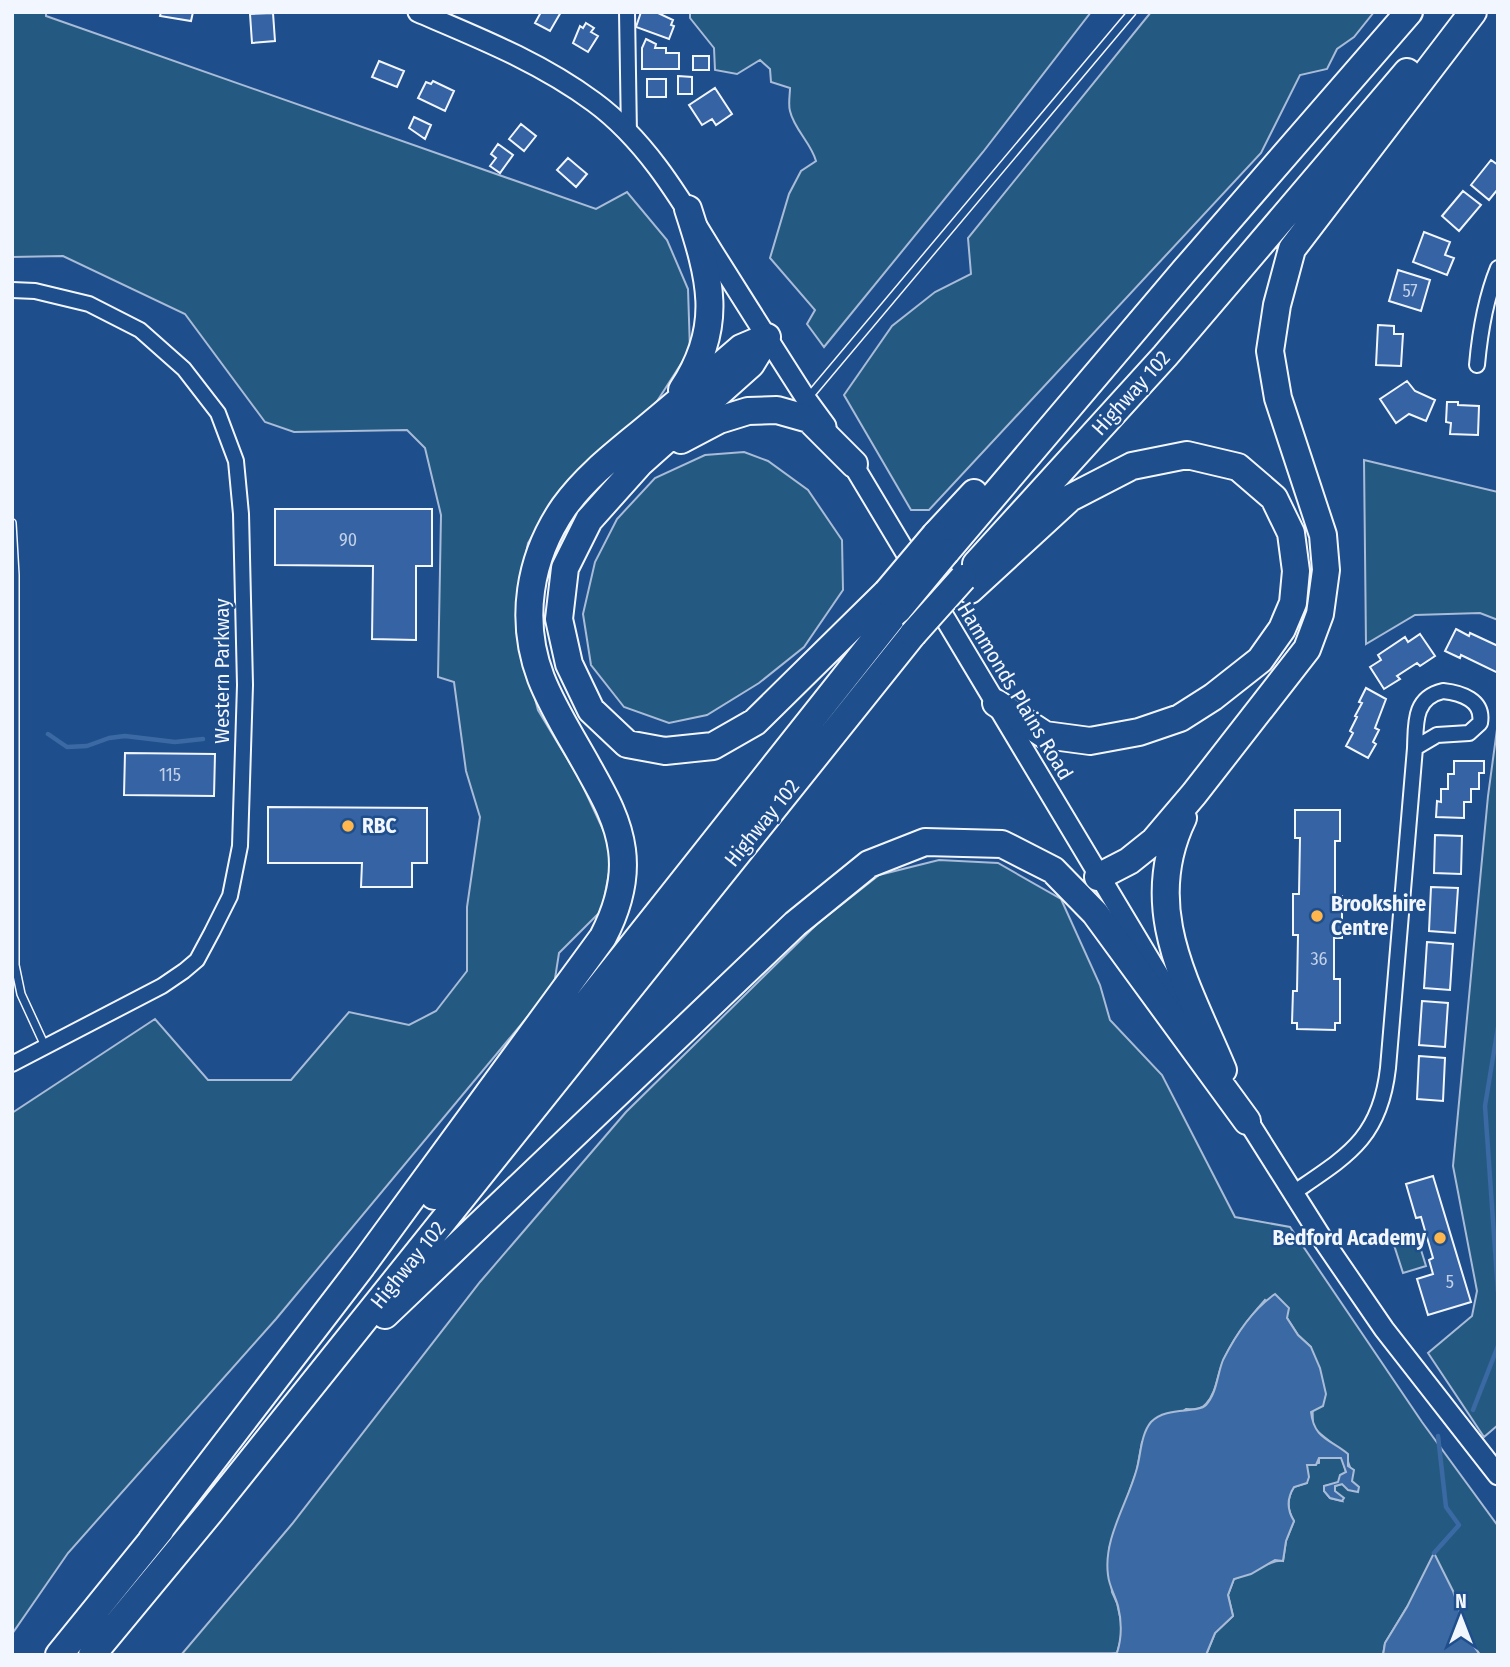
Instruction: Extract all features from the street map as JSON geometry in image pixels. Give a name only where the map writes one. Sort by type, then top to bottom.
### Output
[{"type":"highway","name":"Highway 102","points":[[59,1655],[471,1150],[892,601],[940,543],[1185,270],[1409,12]]},
{"type":"highway","name":"Highway 102","points":[[92,1655],[849,715],[1165,356],[1458,12]]},
{"type":"highway","points":[[1098,877],[1129,861],[1154,841],[1307,649],[1320,614],[1326,569],[1323,535],[1278,398],[1270,351],[1277,305],[1292,249],[1473,12]]},
{"type":"highway","points":[[669,409],[695,370],[706,339],[709,312],[709,282],[688,209]]},
{"type":"highway","points":[[151,1541],[362,1266],[593,953],[607,928],[621,885],[621,843],[613,815],[541,677],[530,633],[530,594],[540,550],[563,509],[595,471],[741,348],[767,337]]},
{"type":"highway","points":[[767,337],[751,364],[640,463],[589,520],[565,568],[559,619],[569,664],[591,710],[627,744],[666,751],[713,746],[755,722],[892,601]]},
{"type":"highway","points":[[640,463],[719,420],[748,411],[777,410],[810,419],[854,464]]},
{"type":"highway","points":[[966,584],[1070,498],[1132,466],[1187,455],[1238,467],[1273,498],[1291,534],[1296,570],[1293,603],[1282,629],[1260,660],[1213,697],[1180,718],[1139,732],[1090,741],[1045,735],[996,703]]},
{"type":"highway","points":[[1194,794],[1173,839],[1165,877],[1166,921],[1179,965],[1244,1115]]},
{"type":"highway","points":[[310,1387],[795,924],[869,864],[925,842],[1003,844],[1053,870],[1095,913],[1244,1115]]},
{"type":"main road","name":"Hammonds Plains Road","points":[[418,12],[513,52],[595,103],[643,148],[688,209],[807,400],[854,464],[1098,877],[1293,1194],[1384,1329],[1495,1465]]},
{"type":"street","points":[[627,12],[629,134]]},
{"type":"street","points":[[1476,365],[1480,326],[1488,292],[1498,268]]},
{"type":"street","name":"Western Parkway","points":[[12,290],[36,291],[89,304],[140,330],[184,369],[218,413],[236,461],[241,514],[245,685],[240,846],[230,896],[197,960],[162,986],[12,1065]]},
{"type":"street","points":[[1293,1194],[1350,1153],[1375,1121],[1383,1100],[1388,1068],[1416,713],[1430,696],[1443,691],[1472,700],[1479,708],[1481,718],[1473,731],[1437,736],[1415,748]]},
{"type":"lane","points":[[807,400],[1132,12]]},
{"type":"lane","points":[[12,523],[15,575],[15,965],[21,994],[46,1046]]},
{"type":"shaded area","points":[[12,12],[46,12],[46,16],[596,209],[627,192],[667,240],[688,289],[690,350],[654,406],[600,449],[564,485],[528,543],[519,589],[520,642],[538,710],[580,780],[613,851],[602,910],[559,953],[554,985],[276,1319],[68,1553],[12,1634],[12,1113],[155,1019],[208,1080],[291,1080],[349,1012],[409,1025],[436,1011],[467,971],[467,907],[480,817],[466,771],[454,682],[438,677],[441,515],[425,448],[407,430],[294,432],[265,422],[185,314],[63,256],[12,257]]},
{"type":"shaded area","points":[[690,12],[1091,12],[983,152],[824,347],[807,324],[815,310],[770,258],[789,194],[801,171],[816,161],[792,118],[789,105],[790,88],[771,82],[770,69],[760,60],[737,74],[715,70],[714,48],[690,18]]},
{"type":"shaded area","points":[[1151,12],[1374,12],[1354,37],[1337,49],[1327,69],[1300,75],[1261,153],[929,510],[911,510],[844,395],[892,326],[935,292],[971,274],[968,238]]},
{"type":"shaded area","points":[[744,452],[768,461],[808,490],[842,540],[843,590],[804,647],[759,683],[707,715],[669,723],[624,707],[591,665],[583,614],[595,562],[617,519],[655,478],[705,455]]},
{"type":"shaded area","points":[[1364,460],[1498,492],[1498,620],[1480,613],[1415,615],[1366,644]]},
{"type":"shaded area","points":[[1498,722],[1498,1425],[1484,1437],[1428,1353],[1472,1316],[1477,1291],[1453,1166],[1488,796]]},
{"type":"shaded area","points":[[939,860],[998,863],[1061,899],[1100,985],[1110,1020],[1162,1075],[1235,1217],[1290,1227],[1422,1422],[1498,1526],[1498,1655],[1480,1655],[1469,1639],[1463,1623],[1407,1607],[1385,1643],[1383,1655],[1206,1655],[1215,1633],[1233,1616],[1228,1595],[1234,1579],[1266,1565],[1283,1561],[1286,1541],[1294,1521],[1289,1508],[1290,1495],[1294,1487],[1307,1483],[1307,1465],[1319,1463],[1319,1458],[1342,1458],[1346,1472],[1338,1483],[1324,1486],[1324,1491],[1330,1498],[1342,1501],[1335,1491],[1335,1486],[1345,1486],[1352,1482],[1351,1471],[1344,1455],[1313,1427],[1311,1347],[1298,1335],[1287,1318],[1265,1300],[1230,1347],[1206,1404],[1199,1409],[1186,1409],[1142,1442],[1137,1470],[1109,1549],[1112,1592],[1121,1621],[1122,1635],[1117,1653],[181,1655],[292,1524],[480,1282],[626,1112],[817,924],[879,875]]},
{"type":"shaded area","points":[[1417,1237],[1426,1266],[1403,1273],[1394,1245]]},
{"type":"shaded area","points":[[1275,1294],[1289,1308],[1287,1318],[1298,1335],[1311,1347],[1320,1368],[1326,1394],[1323,1406],[1311,1412],[1313,1421],[1324,1438],[1348,1454],[1348,1466],[1354,1470],[1352,1481],[1359,1487],[1358,1492],[1348,1490],[1342,1484],[1335,1486],[1335,1491],[1344,1498],[1342,1501],[1330,1498],[1324,1491],[1324,1486],[1338,1482],[1340,1475],[1346,1472],[1341,1458],[1319,1458],[1316,1465],[1307,1465],[1307,1483],[1294,1487],[1290,1495],[1289,1508],[1294,1521],[1286,1541],[1283,1561],[1275,1560],[1251,1574],[1234,1579],[1228,1595],[1233,1616],[1215,1633],[1206,1655],[1105,1655],[1117,1653],[1121,1629],[1118,1606],[1108,1575],[1109,1548],[1133,1481],[1145,1432],[1157,1417],[1206,1405],[1215,1389],[1223,1360],[1233,1342],[1252,1315]]},
{"type":"shaded area","points":[[1434,1553],[1453,1591],[1469,1639],[1480,1655],[1383,1655],[1385,1643],[1407,1607]]},
{"type":"building","points":[[161,12],[193,12],[191,21],[160,16]]},
{"type":"building","points":[[541,12],[561,12],[550,31],[535,23]]},
{"type":"building","points":[[641,12],[656,12],[673,20],[671,25],[674,26],[669,39],[636,27]]},
{"type":"building","points":[[273,13],[275,41],[252,43],[250,14]]},
{"type":"building","points":[[586,23],[594,28],[591,32],[598,36],[588,52],[573,43],[580,26],[583,28]]},
{"type":"building","points":[[646,39],[656,44],[655,48],[666,48],[666,53],[679,53],[679,69],[642,69],[642,48]]},
{"type":"building","points":[[693,56],[709,56],[709,70],[693,70]]},
{"type":"building","points":[[379,61],[404,71],[397,87],[372,77]]},
{"type":"building","points":[[678,76],[692,77],[692,94],[678,94]]},
{"type":"building","points":[[647,79],[666,79],[666,97],[647,97]]},
{"type":"building","points":[[433,81],[454,91],[445,111],[418,98],[426,82],[431,84]]},
{"type":"building","points":[[715,88],[732,114],[716,125],[712,119],[702,125],[689,105]]},
{"type":"building","points":[[414,117],[431,125],[425,139],[409,128]]},
{"type":"building","points":[[521,124],[536,136],[524,151],[509,139]]},
{"type":"building","points":[[498,144],[513,155],[500,173],[490,166],[496,158],[491,154]]},
{"type":"building","points":[[568,158],[587,174],[576,187],[557,170]]},
{"type":"building","points":[[1491,160],[1498,165],[1498,189],[1489,200],[1471,185]]},
{"type":"building","points":[[1463,191],[1481,205],[1459,231],[1442,216]]},
{"type":"building","points":[[1424,232],[1450,242],[1445,255],[1454,258],[1447,275],[1413,262]]},
{"type":"building","points":[[1398,270],[1430,280],[1421,311],[1389,301]]},
{"type":"building","points":[[1378,325],[1394,326],[1394,334],[1403,334],[1401,366],[1376,365]]},
{"type":"building","points":[[1407,381],[1415,391],[1435,400],[1426,421],[1409,414],[1396,423],[1380,399]]},
{"type":"building","points":[[1447,402],[1479,406],[1478,435],[1450,434],[1451,423],[1446,422]]},
{"type":"building","points":[[275,509],[432,509],[432,566],[416,566],[416,640],[372,639],[373,566],[275,565]]},
{"type":"building","points":[[1456,629],[1498,646],[1498,673],[1461,655],[1460,658],[1445,651]]},
{"type":"building","points":[[1420,634],[1435,656],[1420,666],[1417,663],[1397,676],[1400,679],[1384,689],[1370,667],[1381,660],[1378,655],[1405,637],[1408,642]]},
{"type":"building","points":[[1366,688],[1386,699],[1375,728],[1379,730],[1373,742],[1376,744],[1368,758],[1346,746],[1353,733],[1350,731]]},
{"type":"building","points":[[125,753],[215,754],[214,796],[124,795]]},
{"type":"building","points":[[1454,761],[1484,761],[1484,773],[1479,773],[1479,789],[1471,789],[1471,802],[1464,802],[1464,818],[1436,817],[1437,801],[1441,802],[1441,789],[1448,789],[1448,774],[1454,774]]},
{"type":"building","points":[[268,807],[427,808],[427,863],[412,863],[412,887],[361,887],[362,863],[268,863]]},
{"type":"building","name":"Brookshire Centre","points":[[1295,810],[1340,810],[1340,841],[1335,841],[1335,895],[1342,896],[1342,938],[1334,938],[1334,979],[1340,979],[1340,1023],[1335,1023],[1335,1030],[1297,1029],[1297,1023],[1292,1023],[1293,991],[1297,991],[1298,935],[1293,935],[1293,894],[1299,894],[1300,838],[1295,838]]},
{"type":"building","points":[[1435,835],[1462,836],[1461,874],[1434,873]]},
{"type":"building","points":[[1431,887],[1458,888],[1455,933],[1429,931]]},
{"type":"building","points":[[1427,942],[1453,944],[1450,990],[1424,988]]},
{"type":"building","points":[[1422,1001],[1448,1003],[1445,1047],[1419,1045]]},
{"type":"building","points":[[1419,1056],[1445,1058],[1443,1101],[1417,1099]]},
{"type":"building","name":"Bedford Academy","points":[[1433,1176],[1471,1302],[1428,1315],[1417,1279],[1433,1274],[1429,1260],[1433,1258],[1421,1217],[1416,1218],[1406,1184]]},
{"type":"waterway","points":[[48,734],[67,747],[87,746],[109,738],[125,736],[175,742],[203,739]]},
{"type":"waterway","points":[[1498,1027],[1485,1106],[1498,1292]]},
{"type":"waterway","points":[[1473,1410],[1498,1346]]},
{"type":"waterway","points":[[1434,1553],[1459,1525],[1446,1507],[1438,1436]]},
{"type":"place","name":"RBC","points":[[348,826]]},
{"type":"place","name":"Brookshire Centre","points":[[1317,916]]},
{"type":"place","name":"Bedford Academy","points":[[1440,1238]]}]
